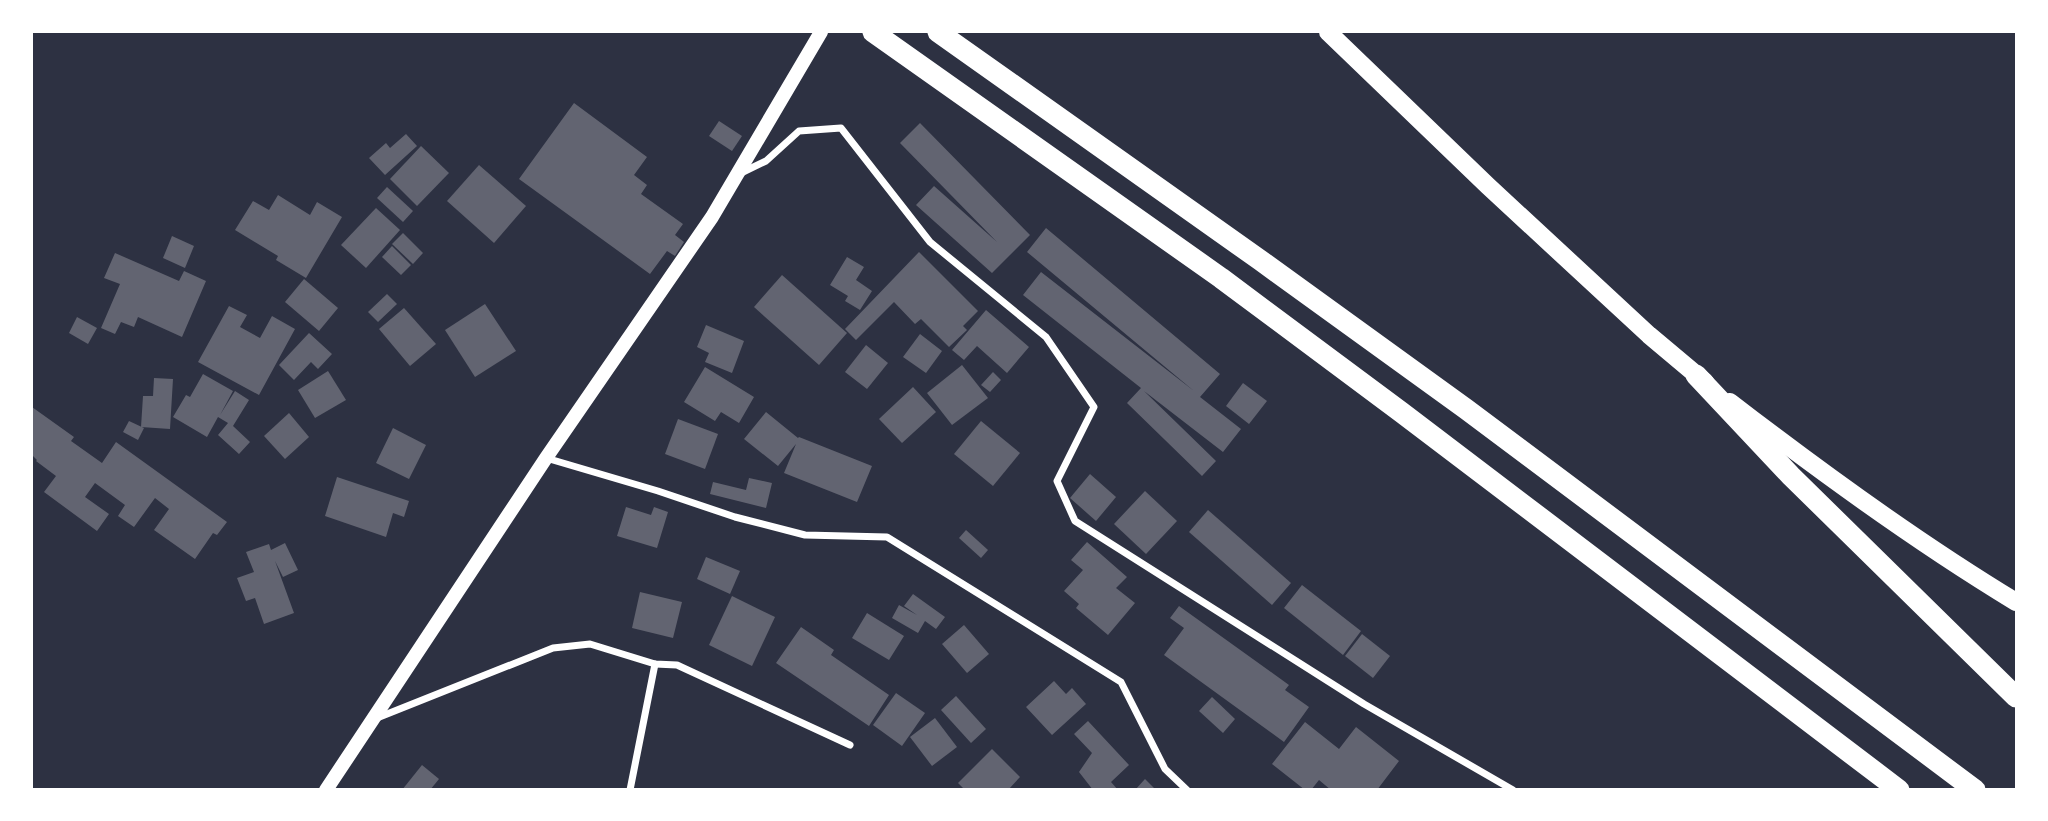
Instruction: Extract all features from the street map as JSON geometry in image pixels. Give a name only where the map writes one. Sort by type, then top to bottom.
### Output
[{"type":"highway","points":[[873,32],[1221,278],[1899,789]]},
{"type":"highway","points":[[937,32],[1477,418],[1975,789]]},
{"type":"highway","points":[[1696,375],[1791,476],[2017,697]]},
{"type":"main road","points":[[326,789],[546,458],[712,218],[821,32]]},
{"type":"main road","points":[[1328,32],[1488,186],[1696,375],[1805,460],[1966,572],[2017,602]]},
{"type":"street","points":[[737,174],[766,161],[799,131],[841,128],[930,242],[1046,337],[1094,407],[1057,481],[1076,521],[1364,704],[1513,789]]},
{"type":"street","points":[[546,458],[735,517],[805,535],[887,537],[1121,682],[1165,769],[1187,789]]},
{"type":"street","points":[[370,721],[553,648],[590,644],[655,664],[677,665],[850,745]]},
{"type":"street","points":[[629,789],[655,664]]},
{"type":"building","points":[[574,103],[647,157],[634,175],[647,185],[641,194],[683,224],[675,235],[684,242],[675,256],[667,251],[650,274],[519,179]]},
{"type":"building","points":[[719,121],[742,136],[732,151],[709,136]]},
{"type":"building","points":[[920,123],[1030,235],[992,273],[916,205],[934,186],[997,242],[900,143]]},
{"type":"building","points":[[406,134],[417,146],[385,175],[369,158],[386,143],[390,148]]},
{"type":"building","points":[[421,146],[449,173],[417,206],[390,179]]},
{"type":"building","points":[[479,165],[526,206],[494,243],[447,201]]},
{"type":"building","points":[[387,187],[413,211],[403,222],[377,198]]},
{"type":"building","points":[[278,195],[310,215],[317,202],[342,217],[306,278],[276,260],[278,256],[235,230],[253,201],[269,210]]},
{"type":"building","points":[[376,208],[400,230],[366,268],[341,245]]},
{"type":"building","points":[[1046,228],[1220,374],[1200,397],[1241,429],[1223,452],[1144,391],[1216,461],[1202,476],[1127,403],[1141,388],[1023,295],[1041,272],[1194,391],[1027,252]]},
{"type":"building","points":[[403,233],[423,253],[413,264],[392,244]]},
{"type":"building","points":[[172,236],[194,246],[185,268],[163,258]]},
{"type":"building","points":[[392,246],[411,265],[401,275],[382,257]]},
{"type":"building","points":[[919,252],[978,311],[963,326],[967,330],[949,347],[921,319],[915,324],[894,302],[856,340],[845,329]]},
{"type":"building","points":[[115,253],[179,281],[184,271],[206,281],[182,337],[138,317],[134,327],[121,322],[115,334],[101,328],[120,284],[104,278]]},
{"type":"building","points":[[847,257],[864,267],[856,280],[872,291],[860,310],[845,301],[848,296],[830,285]]},
{"type":"building","points":[[782,275],[847,333],[819,365],[754,307]]},
{"type":"building","points":[[304,279],[338,308],[319,331],[285,302]]},
{"type":"building","points":[[387,294],[397,304],[378,322],[368,312]]},
{"type":"building","points":[[485,304],[516,351],[475,377],[445,330]]},
{"type":"building","points":[[229,306],[247,315],[240,327],[260,338],[272,316],[295,329],[259,395],[198,362]]},
{"type":"building","points":[[404,308],[436,344],[410,366],[379,329]]},
{"type":"building","points":[[986,310],[1029,347],[1007,373],[977,346],[964,360],[952,350]]},
{"type":"building","points":[[77,317],[97,328],[88,344],[69,333]]},
{"type":"building","points":[[706,325],[744,341],[732,373],[705,362],[709,353],[697,347]]},
{"type":"building","points":[[309,333],[332,354],[318,369],[311,362],[294,380],[279,365]]},
{"type":"building","points":[[920,334],[942,351],[926,373],[903,357]]},
{"type":"building","points":[[866,345],[888,363],[867,389],[845,372]]},
{"type":"building","points":[[962,365],[988,398],[952,425],[927,393]]},
{"type":"building","points":[[705,367],[754,397],[739,423],[721,412],[715,421],[684,402]]},
{"type":"building","points":[[328,371],[346,400],[315,418],[298,390]]},
{"type":"building","points":[[993,372],[1001,380],[990,392],[981,385]]},
{"type":"building","points":[[203,374],[233,391],[220,415],[235,391],[249,400],[233,426],[250,442],[239,454],[218,435],[228,423],[218,417],[207,437],[173,417],[186,395],[190,397]]},
{"type":"building","points":[[154,378],[173,379],[170,429],[141,427],[143,396],[153,396]]},
{"type":"building","points":[[1243,383],[1267,401],[1249,424],[1226,406]]},
{"type":"building","points":[[913,387],[936,412],[902,443],[879,419]]},
{"type":"building","points":[[32,407],[74,437],[71,441],[102,463],[116,442],[227,522],[217,535],[213,533],[195,559],[154,530],[169,509],[155,498],[134,527],[118,516],[125,505],[95,483],[85,497],[109,514],[97,531],[44,492],[56,476],[32,455]]},
{"type":"building","points":[[766,412],[798,438],[872,466],[857,502],[784,473],[796,444],[778,466],[744,439]]},
{"type":"building","points":[[289,413],[309,437],[285,459],[264,436]]},
{"type":"building","points":[[678,419],[718,434],[705,469],[665,454]]},
{"type":"building","points":[[129,421],[144,428],[138,440],[123,432]]},
{"type":"building","points":[[981,421],[1020,453],[993,486],[954,454]]},
{"type":"building","points":[[393,428],[426,445],[409,479],[376,463]]},
{"type":"building","points":[[1090,474],[1116,497],[1096,521],[1070,498]]},
{"type":"building","points":[[337,477],[409,501],[404,517],[393,513],[386,537],[325,516]]},
{"type":"building","points":[[749,478],[772,483],[766,508],[710,494],[713,482],[746,490]]},
{"type":"building","points":[[1145,491],[1177,521],[1146,554],[1114,524]]},
{"type":"building","points":[[626,507],[651,515],[654,507],[668,512],[657,548],[617,536]]},
{"type":"building","points":[[1208,510],[1291,583],[1272,605],[1189,532]]},
{"type":"building","points":[[966,530],[988,550],[981,558],[959,538]]},
{"type":"building","points":[[1087,542],[1127,577],[1116,588],[1135,603],[1108,635],[1076,608],[1079,604],[1064,591],[1083,570],[1071,560]]},
{"type":"building","points":[[285,543],[298,570],[283,577],[275,561],[294,613],[264,624],[255,598],[246,601],[237,578],[254,572],[246,552],[269,544],[271,550]]},
{"type":"building","points":[[706,557],[740,571],[730,594],[697,579]]},
{"type":"building","points":[[1302,585],[1361,631],[1343,655],[1284,608]]},
{"type":"building","points":[[640,592],[682,602],[673,638],[632,628]]},
{"type":"building","points":[[913,594],[945,617],[936,629],[925,621],[918,633],[892,618],[899,605],[917,615],[904,606]]},
{"type":"building","points":[[732,596],[775,617],[752,666],[709,645]]},
{"type":"building","points":[[1179,606],[1289,685],[1285,690],[1309,707],[1284,742],[1164,655],[1184,628],[1170,618]]},
{"type":"building","points":[[867,613],[904,636],[889,660],[852,638]]},
{"type":"building","points":[[964,625],[989,654],[967,673],[942,644]]},
{"type":"building","points":[[801,627],[834,650],[831,655],[889,695],[869,726],[776,663]]},
{"type":"building","points":[[1362,634],[1390,656],[1373,678],[1345,656]]},
{"type":"building","points":[[1054,681],[1066,694],[1072,688],[1086,704],[1052,735],[1026,707]]},
{"type":"building","points":[[896,693],[925,713],[902,746],[873,725]]},
{"type":"building","points":[[956,696],[986,729],[971,743],[941,710]]},
{"type":"building","points":[[1212,697],[1235,719],[1223,733],[1199,711]]},
{"type":"building","points":[[935,718],[957,747],[932,766],[910,737]]},
{"type":"building","points":[[1088,721],[1129,765],[1111,782],[1118,790],[1093,790],[1079,772],[1092,753],[1074,734]]},
{"type":"building","points":[[1305,722],[1339,749],[1356,727],[1399,761],[1377,790],[1331,790],[1319,780],[1311,790],[1305,790],[1272,764]]},
{"type":"building","points":[[992,749],[1020,777],[1008,790],[965,790],[958,783]]},
{"type":"building","points":[[422,765],[439,779],[430,790],[402,790]]},
{"type":"building","points":[[1145,779],[1156,790],[1135,790]]}]
